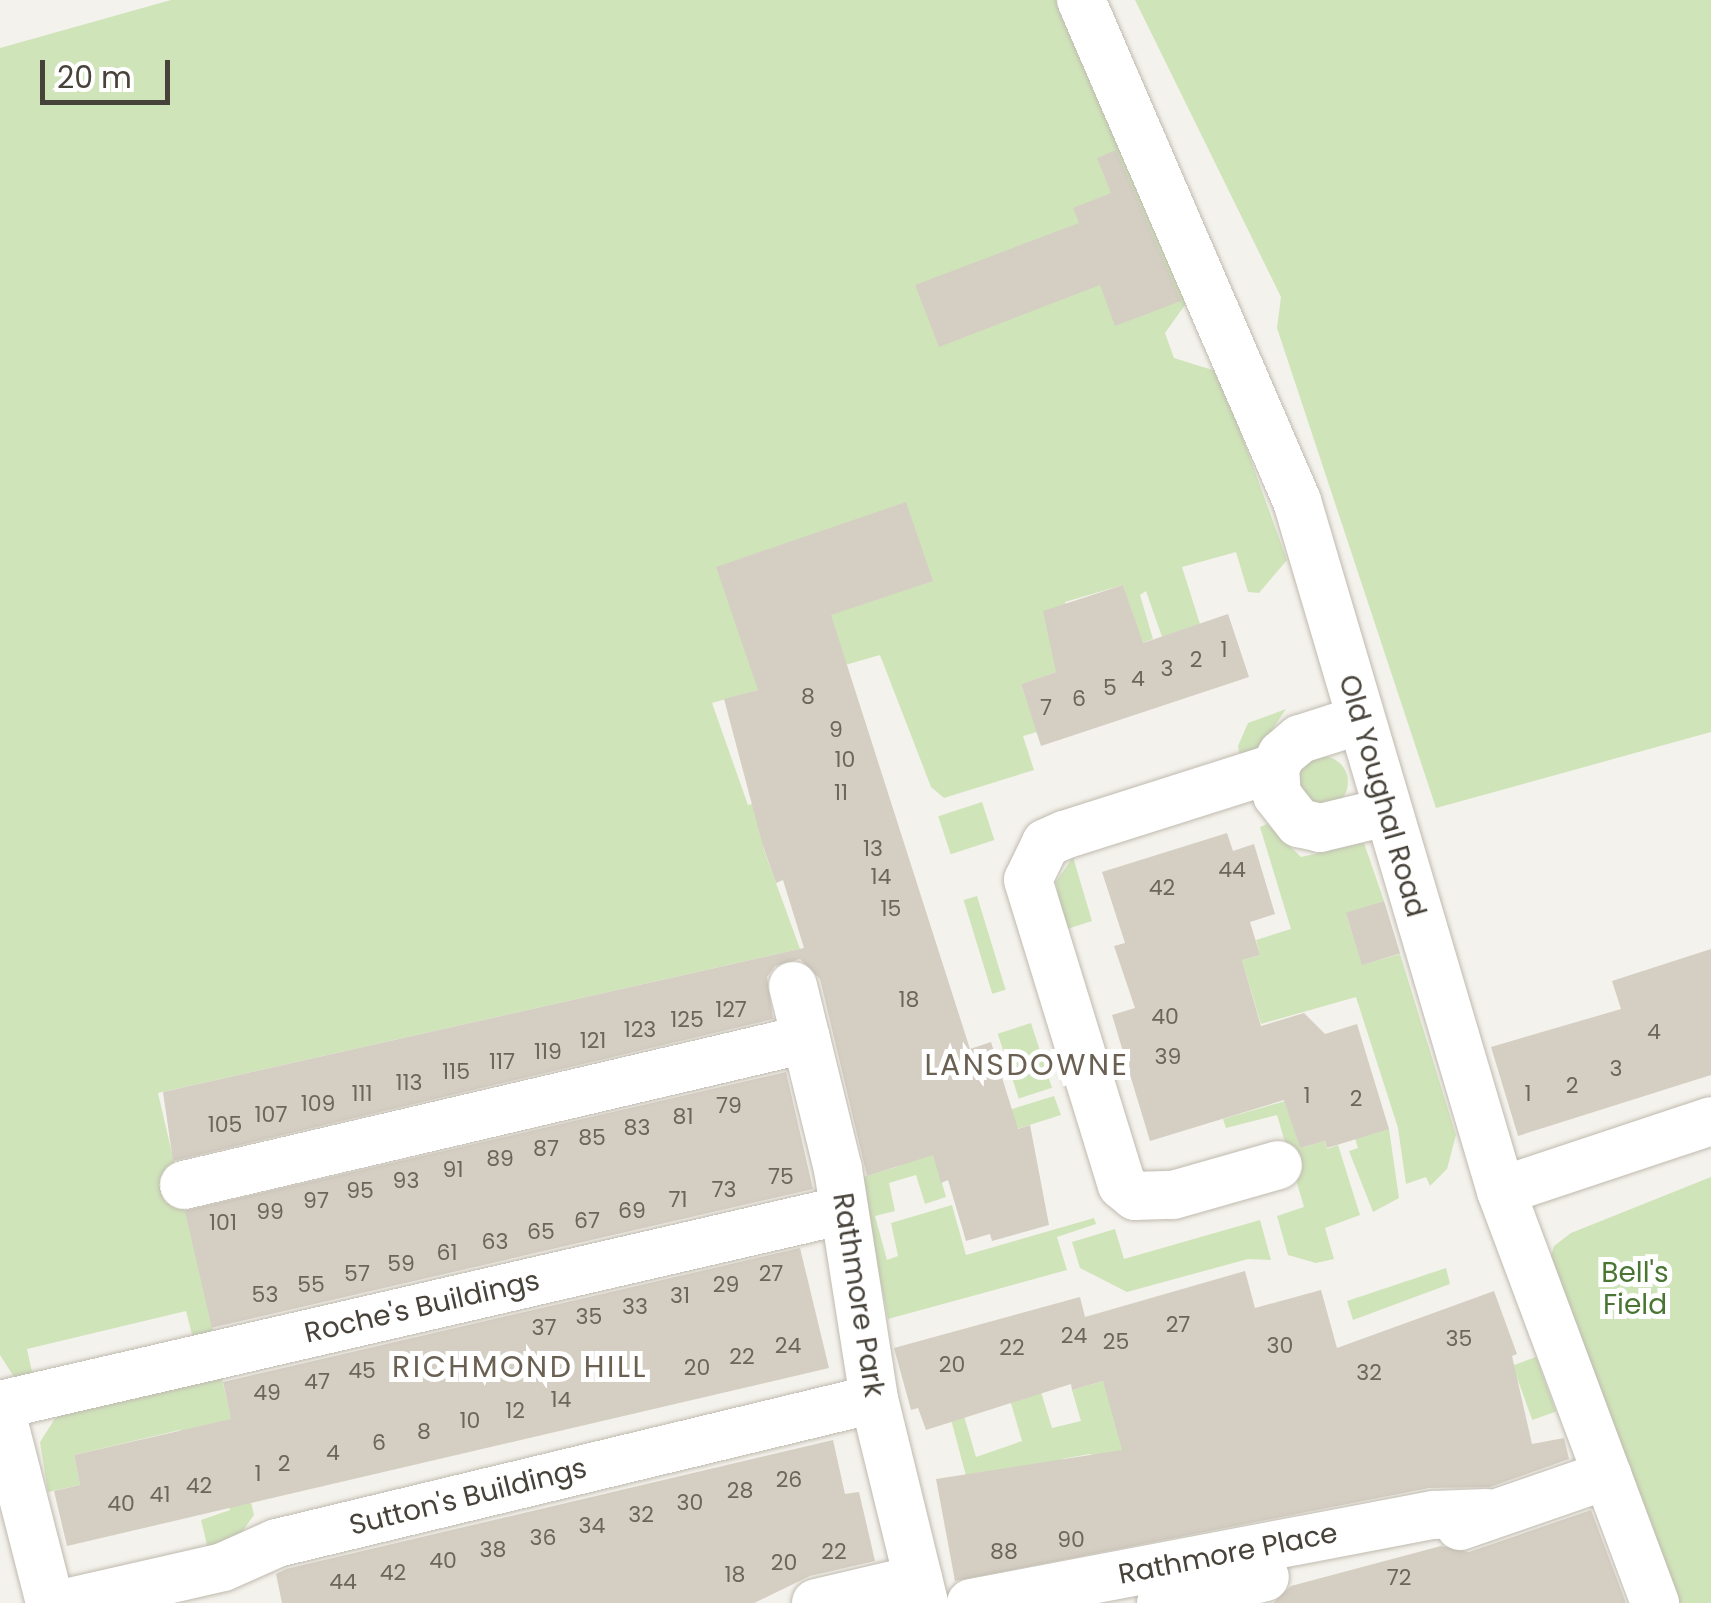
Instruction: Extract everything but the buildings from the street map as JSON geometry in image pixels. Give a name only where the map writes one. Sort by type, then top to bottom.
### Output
[{"type":"street","name":"Old Youghal Road","points":[[1081,0],[1271,432],[1501,1191],[1655,1603]]},
{"type":"street","points":[[1278,1164],[1174,1195],[1135,1196],[1122,1185],[1028,880],[1046,844],[1064,835],[1275,768],[1300,739],[1360,720]]},
{"type":"street","points":[[1275,768],[1277,795],[1299,824],[1320,828],[1386,812]]},
{"type":"street","name":"Rathmore Park","points":[[794,986],[844,1210],[874,1399],[922,1591]]},
{"type":"street","points":[[184,1185],[806,1039]]},
{"type":"street","points":[[1501,1191],[1711,1121]]},
{"type":"street","name":"Roche's Buildings","points":[[0,1406],[844,1210]]},
{"type":"street","name":"Sutton's Buildings","points":[[66,1603],[223,1567],[277,1543],[874,1399]]},
{"type":"street","points":[[0,1406],[12,1504],[50,1603]]},
{"type":"street","points":[[1161,1603],[1439,1533],[1486,1513],[1608,1475]]},
{"type":"street","name":"Rathmore Place","points":[[971,1603],[1434,1515],[1486,1513]]},
{"type":"street","points":[[816,1603],[922,1591]]},
{"type":"green space","points":[[171,0],[1064,0],[1190,298],[1165,333],[1174,358],[1219,372],[1287,560],[1259,593],[1248,592],[1236,552],[1182,567],[1200,624],[1162,637],[1146,591],[1140,595],[1153,639],[1142,643],[1123,585],[1065,602],[1085,662],[1021,684],[1037,732],[1023,736],[1034,770],[944,798],[931,787],[880,655],[712,703],[748,805],[772,798],[763,847],[800,949],[158,1093],[215,1338],[194,1343],[186,1311],[27,1349],[34,1381],[27,1382],[14,1377],[0,1355],[0,48]]},
{"type":"green space","points":[[1135,0],[1711,0],[1711,732],[1436,808],[1277,328],[1281,297]]},
{"type":"green space","points":[[1286,709],[1256,754],[1241,760],[1238,746],[1248,723]]},
{"type":"green space","points":[[1322,756],[1340,764],[1348,782],[1340,800],[1322,808],[1304,800],[1296,782],[1304,764]]},
{"type":"green space","points":[[982,802],[994,840],[951,854],[938,816]]},
{"type":"green space","points":[[1267,824],[1301,857],[1364,843],[1384,901],[1346,914],[1362,965],[1400,954],[1456,1135],[1447,1169],[1430,1186],[1426,1177],[1406,1184],[1398,1128],[1356,997],[1261,1024],[1242,960],[1260,955],[1256,940],[1291,929],[1260,827]]},
{"type":"green space","points":[[1073,857],[1092,921],[1064,930],[1056,882]]},
{"type":"green space","points":[[977,896],[1006,990],[992,994],[964,900]]},
{"type":"green space","points":[[1031,1023],[1052,1088],[1019,1098],[998,1034]]},
{"type":"green space","points":[[1054,1096],[1061,1115],[934,1155],[946,1197],[925,1204],[916,1175],[889,1183],[895,1211],[875,1216],[887,1260],[898,1256],[891,1223],[952,1205],[966,1255],[1094,1218],[1096,1224],[1057,1237],[1067,1270],[888,1319],[860,1178],[896,1167],[967,1123]]},
{"type":"green space","points":[[1285,1101],[1300,1148],[1325,1141],[1327,1149],[1338,1145],[1360,1215],[1325,1228],[1334,1259],[1316,1263],[1288,1255],[1277,1216],[1304,1207],[1277,1115],[1226,1128],[1223,1119]]},
{"type":"green space","points":[[1389,1129],[1399,1198],[1373,1212],[1349,1151],[1358,1148],[1353,1132]]},
{"type":"green space","name":"Bell's Field","points":[[1711,1177],[1711,1603],[1671,1603],[1548,1265],[1554,1246],[1571,1233]]},
{"type":"green space","points":[[1260,1220],[1271,1260],[1248,1259],[1127,1292],[1080,1268],[1072,1242],[1115,1229],[1124,1259]]},
{"type":"green space","points":[[1446,1268],[1450,1284],[1353,1320],[1347,1301]]},
{"type":"green space","points":[[1536,1357],[1556,1412],[1532,1420],[1513,1366]]},
{"type":"green space","points":[[221,1375],[234,1430],[184,1442],[180,1430],[74,1455],[80,1485],[48,1492],[40,1442],[56,1417]]},
{"type":"green space","points":[[1103,1381],[1154,1477],[1090,1454],[1062,1459],[1064,1470],[973,1502],[949,1412],[962,1409],[976,1457],[1022,1441],[1010,1400],[1041,1392],[1052,1428],[1081,1421],[1072,1390]]},
{"type":"green space","points":[[239,1451],[254,1515],[239,1536],[208,1549],[201,1520],[230,1510],[218,1456]]},
{"type":"district","name":"LANSDOWNE","points":[[1027,1065]]},
{"type":"district","name":"RICHMOND HILL","points":[[520,1367]]}]
